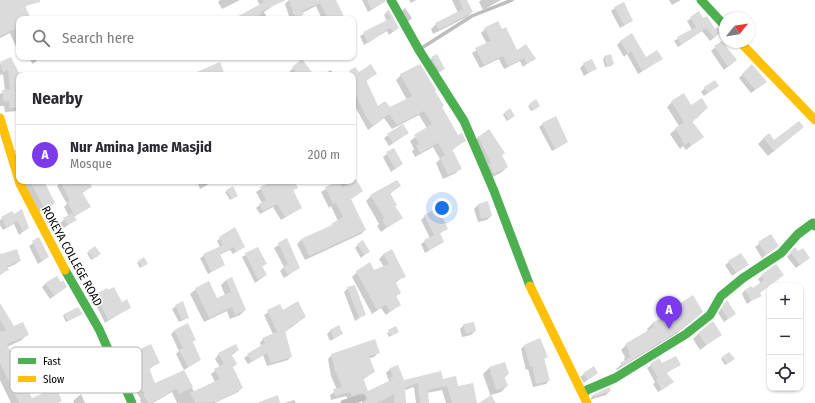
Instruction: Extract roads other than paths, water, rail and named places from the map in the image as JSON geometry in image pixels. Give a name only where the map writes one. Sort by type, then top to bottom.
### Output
[{"type":"street","points":[[391,0],[419,50],[464,121],[494,191],[524,273],[587,403]]},
{"type":"street","points":[[701,0],[719,20]]},
{"type":"street","points":[[746,48],[815,120]]},
{"type":"street","name":"ROKEYA COLLEGE ROAD","points":[[0,118],[16,171]]},
{"type":"street","name":"ROKEYA COLLEGE ROAD","points":[[20,184],[53,250],[99,328],[107,347]]},
{"type":"street","points":[[583,394],[587,390],[615,378],[686,334],[710,315],[721,296],[781,253],[798,234],[812,223],[815,226]]},
{"type":"street","name":"ROKEYA COLLEGE ROAD","points":[[128,393],[132,403]]},
{"type":"street","points":[[344,403],[362,398]]},
{"type":"lane","points":[[419,50],[472,16],[512,0]]},
{"type":"place","name":"Nur Amina Jame Masjid","points":[[669,329]]}]
